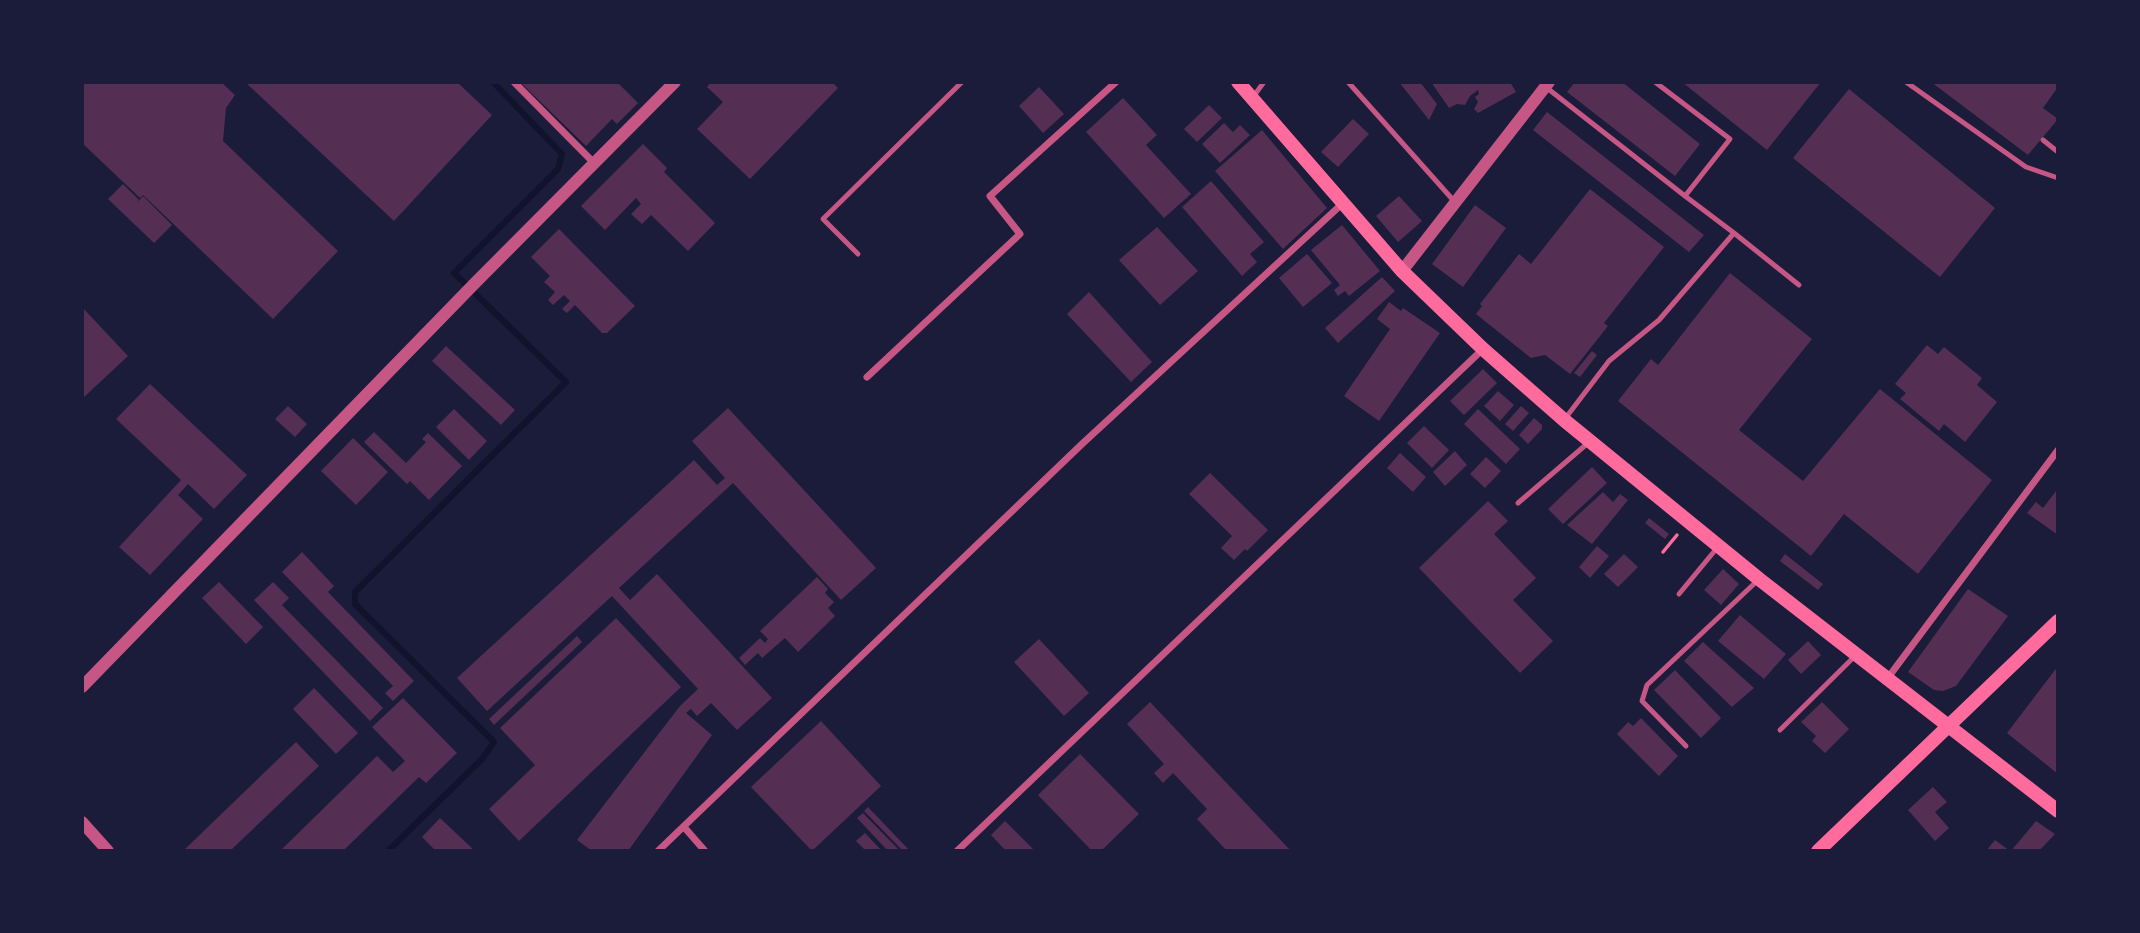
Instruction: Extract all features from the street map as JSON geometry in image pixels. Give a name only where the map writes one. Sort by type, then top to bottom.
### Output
[{"type":"main road","points":[[1237,82],[1402,271],[1483,349],[1590,441],[1759,579],[2058,811]]},
{"type":"main road","points":[[1818,851],[2058,621]]},
{"type":"street","points":[[514,82],[596,164]]},
{"type":"street","points":[[82,687],[476,282],[675,82]]},
{"type":"street","points":[[867,377],[1020,233],[990,196],[1116,82]]},
{"type":"street","points":[[1402,271],[1547,85]]},
{"type":"street","points":[[658,851],[1082,444],[1344,202]]},
{"type":"street","points":[[957,851],[1483,349]]},
{"type":"street","points":[[1887,679],[2058,450]]},
{"type":"street","points":[[82,822],[108,851]]},
{"type":"street","points":[[684,827],[705,851]]},
{"type":"lane","points":[[858,254],[823,219],[961,82]]},
{"type":"lane","points":[[1252,98],[1264,82]]},
{"type":"lane","points":[[1349,82],[1456,204]]},
{"type":"lane","points":[[1656,82],[1730,138],[1685,196]]},
{"type":"lane","points":[[1906,82],[2026,167],[2058,178]]},
{"type":"lane","points":[[1547,85],[1799,285]]},
{"type":"lane","points":[[2043,140],[2058,152]]},
{"type":"lane","points":[[1564,419],[1609,361],[1659,320],[1734,233]]},
{"type":"lane","points":[[1518,503],[1590,441]]},
{"type":"lane","points":[[1679,594],[1719,546]]},
{"type":"lane","points":[[1686,746],[1642,701],[1647,685],[1759,579]]},
{"type":"lane","points":[[1780,730],[1856,655]]},
{"type":"path","points":[[1663,552],[1677,535]]},
{"type":"building","points":[[82,82],[221,82],[235,95],[226,108],[223,141],[338,251],[273,319],[143,195],[140,198],[82,143]]},
{"type":"building","points":[[245,82],[457,82],[492,115],[394,221]]},
{"type":"building","points":[[520,82],[617,82],[638,103],[617,124],[612,119],[586,146]]},
{"type":"building","points":[[711,82],[832,82],[838,88],[750,179],[697,129],[723,102],[707,87]]},
{"type":"building","points":[[1399,82],[1420,82],[1437,104],[1429,120]]},
{"type":"building","points":[[1431,82],[1510,82],[1516,92],[1478,113],[1474,109],[1478,102],[1475,97],[1479,94],[1478,90],[1470,96],[1465,105],[1457,104],[1449,108]]},
{"type":"building","points":[[1575,82],[1622,82],[1700,144],[1675,176],[1567,92]]},
{"type":"building","points":[[1682,82],[1821,82],[1767,150]]},
{"type":"building","points":[[1931,82],[2058,82],[2058,87],[2043,108],[2058,119],[2028,155]]},
{"type":"building","points":[[1039,87],[1064,114],[1043,133],[1019,106]]},
{"type":"building","points":[[1849,89],[1995,208],[1940,277],[1793,158]]},
{"type":"building","points":[[1123,98],[1157,135],[1146,145],[1191,194],[1164,218],[1086,132]]},
{"type":"building","points":[[1209,105],[1222,118],[1197,142],[1184,129]]},
{"type":"building","points":[[1547,112],[1704,235],[1689,252],[1533,130]]},
{"type":"building","points":[[1353,119],[1369,134],[1338,167],[1321,152]]},
{"type":"building","points":[[1224,123],[1233,132],[1240,125],[1250,135],[1220,163],[1202,144]]},
{"type":"building","points":[[1262,130],[1327,208],[1283,249],[1215,171]]},
{"type":"building","points":[[643,144],[667,168],[664,172],[715,223],[688,251],[651,215],[642,224],[631,214],[641,204],[636,198],[605,230],[581,206]]},
{"type":"building","points":[[1211,181],[1264,242],[1250,254],[1257,262],[1242,276],[1182,207]]},
{"type":"building","points":[[123,184],[139,200],[137,203],[143,196],[172,225],[154,243],[108,199]]},
{"type":"building","points":[[1590,189],[1664,247],[1604,323],[1608,326],[1570,374],[1545,355],[1531,358],[1476,314],[1482,306],[1480,304],[1519,254],[1531,264]]},
{"type":"building","points":[[1399,196],[1422,221],[1398,242],[1376,216]]},
{"type":"building","points":[[1475,205],[1506,228],[1463,287],[1432,264]]},
{"type":"building","points":[[1342,225],[1380,271],[1349,296],[1345,291],[1338,296],[1334,290],[1340,285],[1311,250]]},
{"type":"building","points":[[1157,227],[1198,271],[1160,305],[1119,260]]},
{"type":"building","points":[[559,229],[635,306],[607,333],[602,333],[575,305],[567,313],[562,309],[570,301],[564,295],[553,305],[548,300],[555,292],[544,282],[550,276],[531,257]]},
{"type":"building","points":[[1307,254],[1332,283],[1303,307],[1279,278]]},
{"type":"building","points":[[1730,273],[1812,339],[1739,430],[1803,481],[1880,389],[1992,480],[1918,574],[1844,514],[1811,556],[1618,401],[1651,359],[1658,365]]},
{"type":"building","points":[[1382,277],[1395,291],[1338,343],[1325,328]]},
{"type":"building","points":[[1089,292],[1152,362],[1131,382],[1067,314]]},
{"type":"building","points":[[1389,302],[1401,311],[1403,308],[1440,333],[1379,421],[1344,396],[1390,329],[1377,319]]},
{"type":"building","points":[[82,307],[128,356],[82,399]]},
{"type":"building","points":[[1927,345],[1938,354],[1944,347],[1982,378],[1977,385],[1997,402],[1965,442],[1944,424],[1939,431],[1900,399],[1906,393],[1895,384]]},
{"type":"building","points":[[446,346],[515,410],[501,425],[432,361]]},
{"type":"building","points":[[1592,351],[1597,355],[1580,377],[1574,373]]},
{"type":"building","points":[[1483,369],[1497,383],[1464,415],[1450,401]]},
{"type":"building","points":[[150,384],[247,475],[214,509],[188,484],[178,495],[203,519],[150,575],[119,547],[181,480],[116,419]]},
{"type":"building","points":[[1498,391],[1514,405],[1500,421],[1484,406]]},
{"type":"building","points":[[288,406],[307,424],[295,437],[275,419]]},
{"type":"building","points":[[1521,406],[1529,413],[1513,431],[1505,424]]},
{"type":"building","points":[[728,408],[876,568],[841,600],[733,483],[619,588],[630,600],[657,574],[772,698],[737,730],[711,703],[697,716],[691,709],[686,713],[712,735],[628,851],[592,851],[577,840],[680,706],[698,689],[612,596],[487,711],[457,678],[694,460],[717,485],[725,478],[692,441]]},
{"type":"building","points":[[454,409],[487,441],[469,460],[436,427]]},
{"type":"building","points":[[1478,409],[1520,449],[1506,464],[1464,424]]},
{"type":"building","points":[[1534,418],[1542,425],[1542,429],[1528,444],[1519,435]]},
{"type":"building","points":[[1424,426],[1449,450],[1432,468],[1407,443]]},
{"type":"building","points":[[374,432],[406,463],[426,442],[422,439],[428,433],[462,466],[429,500],[410,481],[407,484],[364,442]]},
{"type":"building","points":[[353,438],[388,472],[356,505],[321,471]]},
{"type":"building","points":[[1455,451],[1467,465],[1445,486],[1433,472]]},
{"type":"building","points":[[1400,453],[1426,477],[1413,492],[1387,468]]},
{"type":"building","points":[[1486,457],[1501,471],[1485,488],[1470,474]]},
{"type":"building","points":[[1592,467],[1607,483],[1563,524],[1548,509]]},
{"type":"building","points":[[1210,473],[1268,530],[1234,560],[1221,548],[1232,536],[1189,494]]},
{"type":"building","points":[[2056,491],[2058,535],[2027,513],[2036,502],[2043,508]]},
{"type":"building","points":[[1603,492],[1613,502],[1620,494],[1628,500],[1592,544],[1567,525]]},
{"type":"building","points":[[1488,501],[1508,521],[1494,534],[1536,578],[1513,600],[1553,641],[1520,673],[1419,568]]},
{"type":"building","points":[[1649,518],[1669,534],[1665,539],[1645,523]]},
{"type":"building","points":[[1597,546],[1609,556],[1590,578],[1579,567]]},
{"type":"building","points":[[302,552],[334,586],[328,592],[414,681],[393,701],[385,693],[393,686],[282,572]]},
{"type":"building","points":[[1624,554],[1638,567],[1618,587],[1604,574]]},
{"type":"building","points":[[1785,554],[1823,584],[1818,590],[1780,561]]},
{"type":"building","points":[[1723,569],[1739,584],[1721,605],[1704,590]]},
{"type":"building","points":[[817,577],[828,589],[825,593],[834,602],[828,608],[835,616],[798,652],[785,638],[762,658],[758,653],[745,665],[739,658],[760,638],[765,643],[768,639],[760,631]]},
{"type":"building","points":[[219,582],[263,627],[246,644],[202,598]]},
{"type":"building","points":[[273,582],[289,598],[282,605],[383,708],[370,721],[254,600]]},
{"type":"building","points":[[1968,589],[2008,616],[1956,686],[1943,691],[1934,690],[1908,672]]},
{"type":"building","points":[[1740,615],[1786,654],[1764,679],[1718,641]]},
{"type":"building","points":[[616,618],[681,687],[519,841],[489,809],[535,765],[500,728]]},
{"type":"building","points":[[577,636],[582,642],[494,725],[489,719]]},
{"type":"building","points":[[1039,639],[1089,693],[1064,716],[1014,662]]},
{"type":"building","points":[[1808,641],[1821,655],[1801,674],[1788,660]]},
{"type":"building","points":[[1703,642],[1754,688],[1732,707],[1684,661]]},
{"type":"building","points":[[2058,666],[2058,774],[2007,733]]},
{"type":"building","points":[[1675,670],[1721,718],[1701,738],[1654,690]]},
{"type":"building","points":[[314,688],[358,733],[336,754],[293,709]]},
{"type":"building","points":[[403,698],[457,753],[426,783],[419,777],[343,851],[280,851],[377,756],[393,772],[405,761],[372,727]]},
{"type":"building","points":[[1150,702],[1291,851],[1227,851],[1197,819],[1207,809],[1173,773],[1163,783],[1154,773],[1164,764],[1127,724]]},
{"type":"building","points":[[1822,702],[1849,729],[1825,753],[1812,741],[1816,736],[1801,722]]},
{"type":"building","points":[[1641,718],[1678,756],[1659,776],[1617,734],[1628,722],[1633,726]]},
{"type":"building","points":[[821,721],[881,786],[812,851],[751,787]]},
{"type":"building","points":[[296,742],[319,766],[230,851],[183,851]]},
{"type":"building","points":[[1080,754],[1139,814],[1101,851],[1092,851],[1038,795]]},
{"type":"building","points":[[1933,787],[1947,802],[1935,812],[1949,828],[1935,841],[1908,810]]},
{"type":"building","points":[[868,807],[910,851],[903,851],[864,811]]},
{"type":"building","points":[[863,813],[900,851],[888,851],[857,818]]},
{"type":"building","points":[[440,818],[475,851],[436,851],[422,837]]},
{"type":"building","points":[[1005,821],[1035,851],[1006,851],[991,835]]},
{"type":"building","points":[[2036,821],[2055,834],[2039,851],[2011,851]]},
{"type":"building","points":[[865,833],[882,851],[866,851],[856,841]]},
{"type":"building","points":[[1995,840],[2010,851],[1986,851]]},
{"type":"waterway","points":[[388,851],[482,759],[494,742],[355,604],[355,592],[566,382],[454,273],[558,169],[562,154],[493,82]]}]
